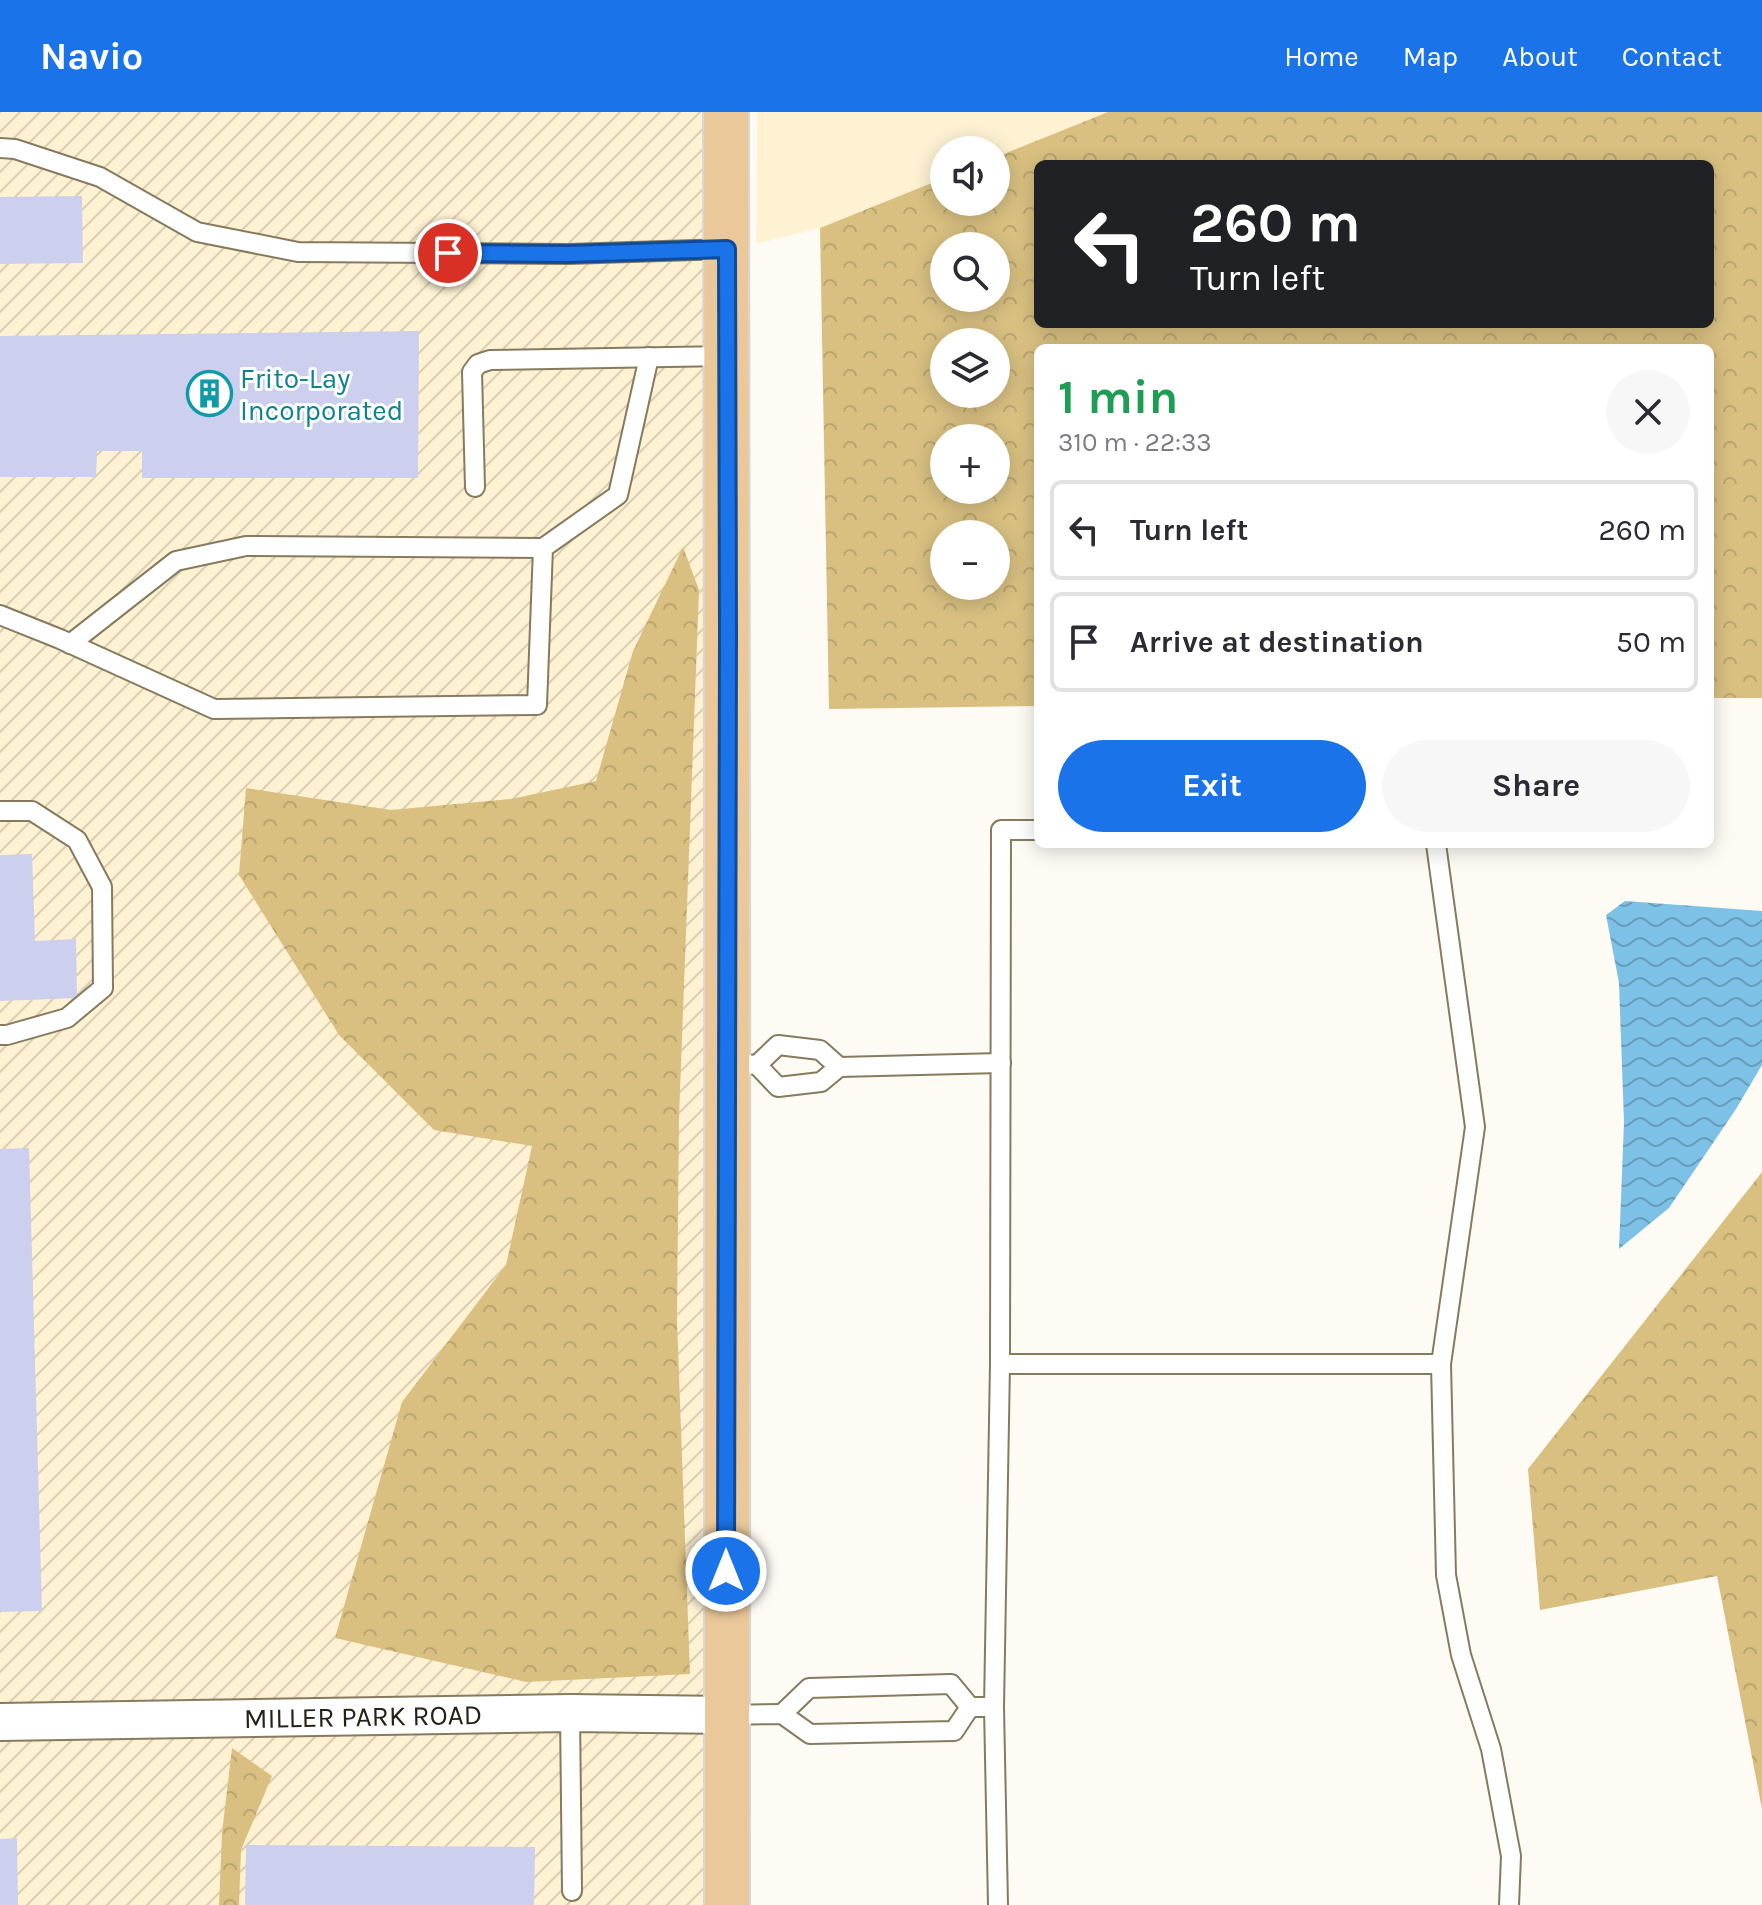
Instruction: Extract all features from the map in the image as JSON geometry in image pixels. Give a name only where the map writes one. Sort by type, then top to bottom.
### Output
[{"type":"main road","points":[[726,112],[727,356],[742,1064],[727,1715],[727,1905]]},
{"type":"street","name":"MILLER PARK ROAD","points":[[0,1722],[570,1713],[727,1715]]},
{"type":"lane","points":[[0,148],[15,149],[100,177],[197,232],[298,252],[568,254],[727,249]]},
{"type":"lane","points":[[475,487],[472,372],[478,364],[490,360],[727,356]]},
{"type":"lane","points":[[70,644],[176,561],[246,546],[543,548],[618,495],[649,357]]},
{"type":"lane","points":[[0,615],[214,709],[537,705],[543,548]]},
{"type":"lane","points":[[0,811],[32,811],[77,840],[102,887],[103,988],[67,1018],[0,1035]]},
{"type":"lane","points":[[998,1905],[994,1707],[1000,1364],[1001,830],[1034,830]]},
{"type":"lane","points":[[1437,848],[1475,1127],[1441,1364],[1446,1575],[1461,1655],[1491,1749],[1511,1856],[1509,1905]]},
{"type":"lane","points":[[839,1067],[820,1050],[778,1045],[742,1064],[778,1087],[821,1082],[839,1067],[1001,1063]]},
{"type":"lane","points":[[1000,1364],[1441,1364]]},
{"type":"lane","points":[[782,1714],[809,1688],[951,1684],[970,1707]]},
{"type":"lane","points":[[970,1707],[994,1707]]},
{"type":"lane","points":[[727,1715],[782,1714],[810,1734],[954,1731],[970,1707]]},
{"type":"lane","points":[[570,1713],[572,1891]]},
{"type":"shaded area","points":[[0,112],[726,112],[727,1905],[0,1905]]},
{"type":"shaded area","points":[[757,112],[1108,112],[1010,151],[1010,136],[930,136],[930,184],[820,228],[756,244]]},
{"type":"green space","points":[[1108,112],[1762,112],[1762,698],[1714,698],[1714,344],[1034,344],[1034,706],[829,709],[820,228],[930,184],[930,216],[1010,216],[1010,151]]},
{"type":"green space","points":[[683,547],[699,590],[679,1118],[677,1320],[690,1674],[526,1682],[335,1638],[402,1402],[506,1265],[532,1146],[434,1130],[339,1035],[239,875],[246,788],[391,810],[511,799],[596,781],[633,651]]},
{"type":"green space","points":[[1762,1172],[1762,1809],[1717,1576],[1540,1610],[1528,1469]]},
{"type":"green space","points":[[232,1748],[272,1776],[241,1850],[239,1905],[219,1905],[222,1833]]},
{"type":"water","points":[[1625,901],[1762,911],[1762,1065],[1669,1208],[1619,1249],[1624,1122],[1619,983],[1606,915]]},
{"type":"building","points":[[82,196],[83,263],[0,264],[0,197]]},
{"type":"building","name":"Frito-Lay Incorporated","points":[[419,331],[418,478],[142,478],[142,451],[97,451],[96,477],[0,477],[0,336]]},
{"type":"building","points":[[32,854],[35,941],[76,939],[77,998],[0,1001],[0,855]]},
{"type":"building","points":[[29,1148],[42,1611],[0,1612],[0,1149]]},
{"type":"building","points":[[17,1838],[18,1905],[0,1905],[0,1839]]},
{"type":"building","points":[[246,1845],[535,1847],[534,1905],[245,1905]]},
{"type":"place","name":"Frito-Lay Incorporated","points":[[209,394]]},
{"type":"route","points":[[448,253],[568,254],[727,249],[726,1571]]}]
